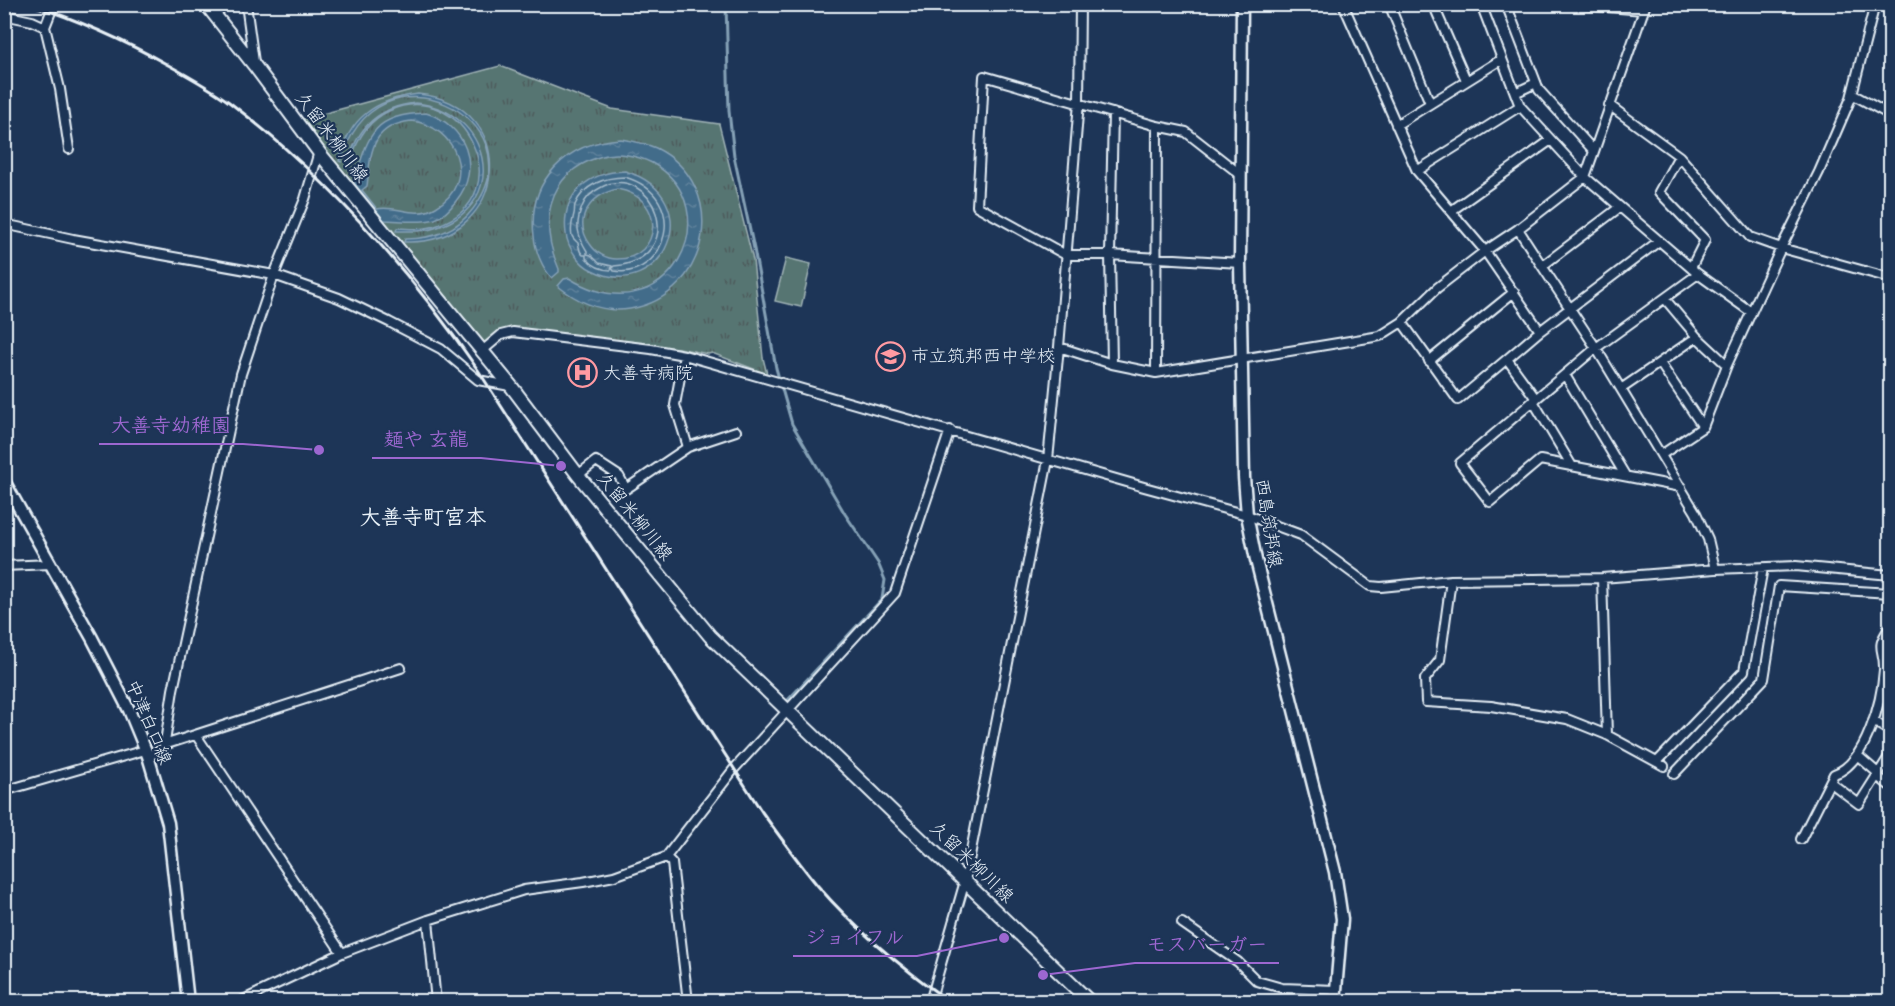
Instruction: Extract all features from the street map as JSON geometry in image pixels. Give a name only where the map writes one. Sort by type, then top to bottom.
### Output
[{"type":"main road","name":"久留米柳川線","points":[[206,4],[321,155],[511,386],[578,475],[710,636],[1090,1002]]},
{"type":"main road","name":"西島筑邦線","points":[[1242,4],[1240,263],[1244,477],[1247,515],[1256,560],[1335,872],[1342,919],[1336,996]]},
{"type":"main road","name":"中津白口線","points":[[4,481],[129,710],[146,753],[168,823],[188,1002]]},
{"type":"street","points":[[54,4],[45,27],[60,89],[69,149]]},
{"type":"street","points":[[246,4],[254,65]]},
{"type":"street","points":[[932,1001],[965,880],[1048,459],[1079,102],[1080,4]]},
{"type":"street","points":[[1343,4],[1417,171],[1485,251],[1540,331]]},
{"type":"street","points":[[1389,4],[1430,103]]},
{"type":"street","points":[[1433,4],[1466,80]]},
{"type":"street","points":[[1481,4],[1520,106],[1585,177],[1698,274],[1751,312]]},
{"type":"street","points":[[1506,4],[1539,90],[1593,151]]},
{"type":"street","points":[[1059,347],[1112,364],[1156,373],[1380,336],[1402,322],[1437,288],[1485,251],[1518,230],[1585,177],[1645,7],[1570,4]]},
{"type":"street","points":[[1661,455],[1703,427],[1727,364],[1819,172],[1852,94],[1875,4]]},
{"type":"street","points":[[4,15],[32,21],[45,27]]},
{"type":"street","points":[[1396,124],[1502,59]]},
{"type":"street","points":[[1240,263],[1110,255],[1066,255],[977,206],[984,76],[1157,126],[1186,132],[1241,175]]},
{"type":"street","points":[[1515,93],[1536,83]]},
{"type":"street","points":[[1852,94],[1890,116]]},
{"type":"street","points":[[1609,105],[1679,156],[1750,237],[1781,248],[1890,278]]},
{"type":"street","points":[[1417,171],[1520,106]]},
{"type":"street","points":[[1112,364],[1110,255],[1113,112]]},
{"type":"street","points":[[1156,373],[1157,126]]},
{"type":"street","points":[[1451,211],[1551,140]]},
{"type":"street","points":[[4,791],[164,749],[173,690],[241,374],[274,274],[305,199],[318,154],[321,155]]},
{"type":"street","points":[[1679,156],[1659,192],[1704,240],[1691,268]]},
{"type":"street","points":[[1542,266],[1620,207]]},
{"type":"street","points":[[4,224],[73,239],[274,274],[339,298],[441,349],[478,380],[511,386]]},
{"type":"street","points":[[1518,230],[1596,348],[1681,487],[1708,539],[1715,569]]},
{"type":"street","points":[[1402,322],[1458,400],[1540,331],[1659,241]]},
{"type":"street","points":[[1681,487],[1540,460],[1490,502],[1460,463],[1596,348],[1698,274]]},
{"type":"street","points":[[1429,361],[1514,292]]},
{"type":"street","points":[[1665,299],[1697,337],[1727,364]]},
{"type":"street","points":[[481,352],[501,335],[513,332],[651,349],[684,356],[1247,515],[1301,536],[1371,585],[1381,587],[1451,580],[1602,578],[1715,569],[1796,566],[1890,575]]},
{"type":"street","points":[[1621,389],[1697,337]]},
{"type":"street","points":[[684,356],[675,405],[688,447]]},
{"type":"street","points":[[1507,359],[1572,466]]},
{"type":"street","points":[[1660,363],[1703,427]]},
{"type":"street","points":[[1565,375],[1625,476]]},
{"type":"street","points":[[239,1002],[342,953],[428,920],[524,890],[614,876],[666,857],[734,769],[895,593],[950,430]]},
{"type":"street","points":[[578,475],[596,461],[619,476],[626,489],[688,447],[735,431]]},
{"type":"street","points":[[4,566],[51,564]]},
{"type":"street","points":[[1451,580],[1440,660],[1425,679],[1426,702],[1491,706],[1567,719],[1607,735],[1661,764],[1744,671],[1763,568]]},
{"type":"street","points":[[1602,578],[1607,735]]},
{"type":"street","points":[[1674,774],[1764,679],[1779,586],[1890,594]]},
{"type":"street","points":[[1802,839],[1834,774],[1844,771],[1857,755],[1874,721],[1884,668],[1880,648],[1881,640],[1890,627]]},
{"type":"street","points":[[164,745],[401,668]]},
{"type":"street","points":[[1874,721],[1890,731]]},
{"type":"street","points":[[196,735],[342,953]]},
{"type":"street","points":[[1857,755],[1890,786]]},
{"type":"street","points":[[1830,782],[1859,804],[1890,755]]},
{"type":"street","points":[[666,857],[672,863],[688,1002]]},
{"type":"street","points":[[428,920],[436,1002]]},
{"type":"street","points":[[1182,923],[1238,962],[1257,981],[1282,988],[1336,996]]},
{"type":"green space","points":[[500,66],[612,109],[719,124],[753,260],[763,358],[767,374],[712,353],[678,348],[500,333],[492,341],[482,345],[300,120]]},
{"type":"green space","points":[[786,258],[811,264],[801,307],[775,301]]},
{"type":"water","points":[[418,94],[452,103],[475,122],[488,146],[490,173],[483,199],[467,221],[441,237],[404,242],[405,239],[425,238],[443,233],[459,223],[473,209],[489,176],[486,146],[471,121],[446,104],[416,98],[386,103],[359,124],[341,162],[339,161],[349,133],[366,113],[389,101]]},
{"type":"water","points":[[415,103],[441,109],[460,122],[474,139],[482,158],[483,179],[476,198],[461,215],[433,229],[396,231],[397,228],[412,229],[438,225],[463,210],[476,190],[479,167],[473,144],[459,124],[440,110],[416,105],[389,111],[375,120],[365,131],[349,160],[358,137],[372,120],[391,109]]},
{"type":"water","points":[[426,113],[451,127],[460,137],[466,149],[469,162],[468,175],[464,188],[456,201],[447,212],[438,218],[423,221],[384,220],[354,183],[363,153],[375,131],[383,123],[408,114]],"holes":[[[411,121],[427,125],[450,143],[459,170],[457,184],[449,196],[428,211],[377,209],[362,190],[367,186],[375,143],[387,129],[398,124]]]},
{"type":"water","points":[[621,139],[656,148],[680,165],[695,187],[702,212],[702,238],[694,262],[679,284],[657,300],[620,310],[601,308],[583,302],[558,286],[564,279],[569,278],[605,293],[636,292],[661,280],[678,260],[688,235],[687,208],[676,183],[652,163],[633,156],[606,155],[581,165],[568,175],[558,188],[552,202],[549,234],[559,272],[552,278],[537,253],[534,216],[537,198],[544,181],[568,156],[601,142]]},
{"type":"water","points":[[625,171],[651,184],[666,202],[671,223],[667,244],[656,261],[639,273],[617,277],[592,270],[583,264],[572,250],[566,234],[568,207],[573,197],[589,181],[612,172]],"holes":[[[617,189],[633,194],[644,203],[651,215],[653,227],[650,239],[643,249],[632,256],[617,259],[605,257],[592,247],[585,235],[583,226],[587,209],[599,197]]]},
{"type":"waterway","points":[[726,4],[729,111],[734,156],[776,368],[792,424],[845,514],[878,563],[885,580],[882,599],[786,702]]},
{"type":"railway","points":[[29,4],[84,24],[119,40],[215,92],[299,161],[364,226],[424,296],[478,370],[762,812],[796,859],[818,886],[864,933],[914,976],[950,1002]]},
{"type":"place","name":"市立筑邦西中学校","points":[[890,356]]},
{"type":"place","name":"大善寺病院","points":[[582,373]]},
{"type":"place","name":"大善寺幼稚園","points":[[319,450]]},
{"type":"place","name":"麺や 玄龍","points":[[561,466]]},
{"type":"place","name":"ジョイフル","points":[[1004,938]]},
{"type":"place","name":"モスバーガー","points":[[1043,975]]},
{"type":"district","name":"大善寺町宮本","points":[[423,517]]}]
